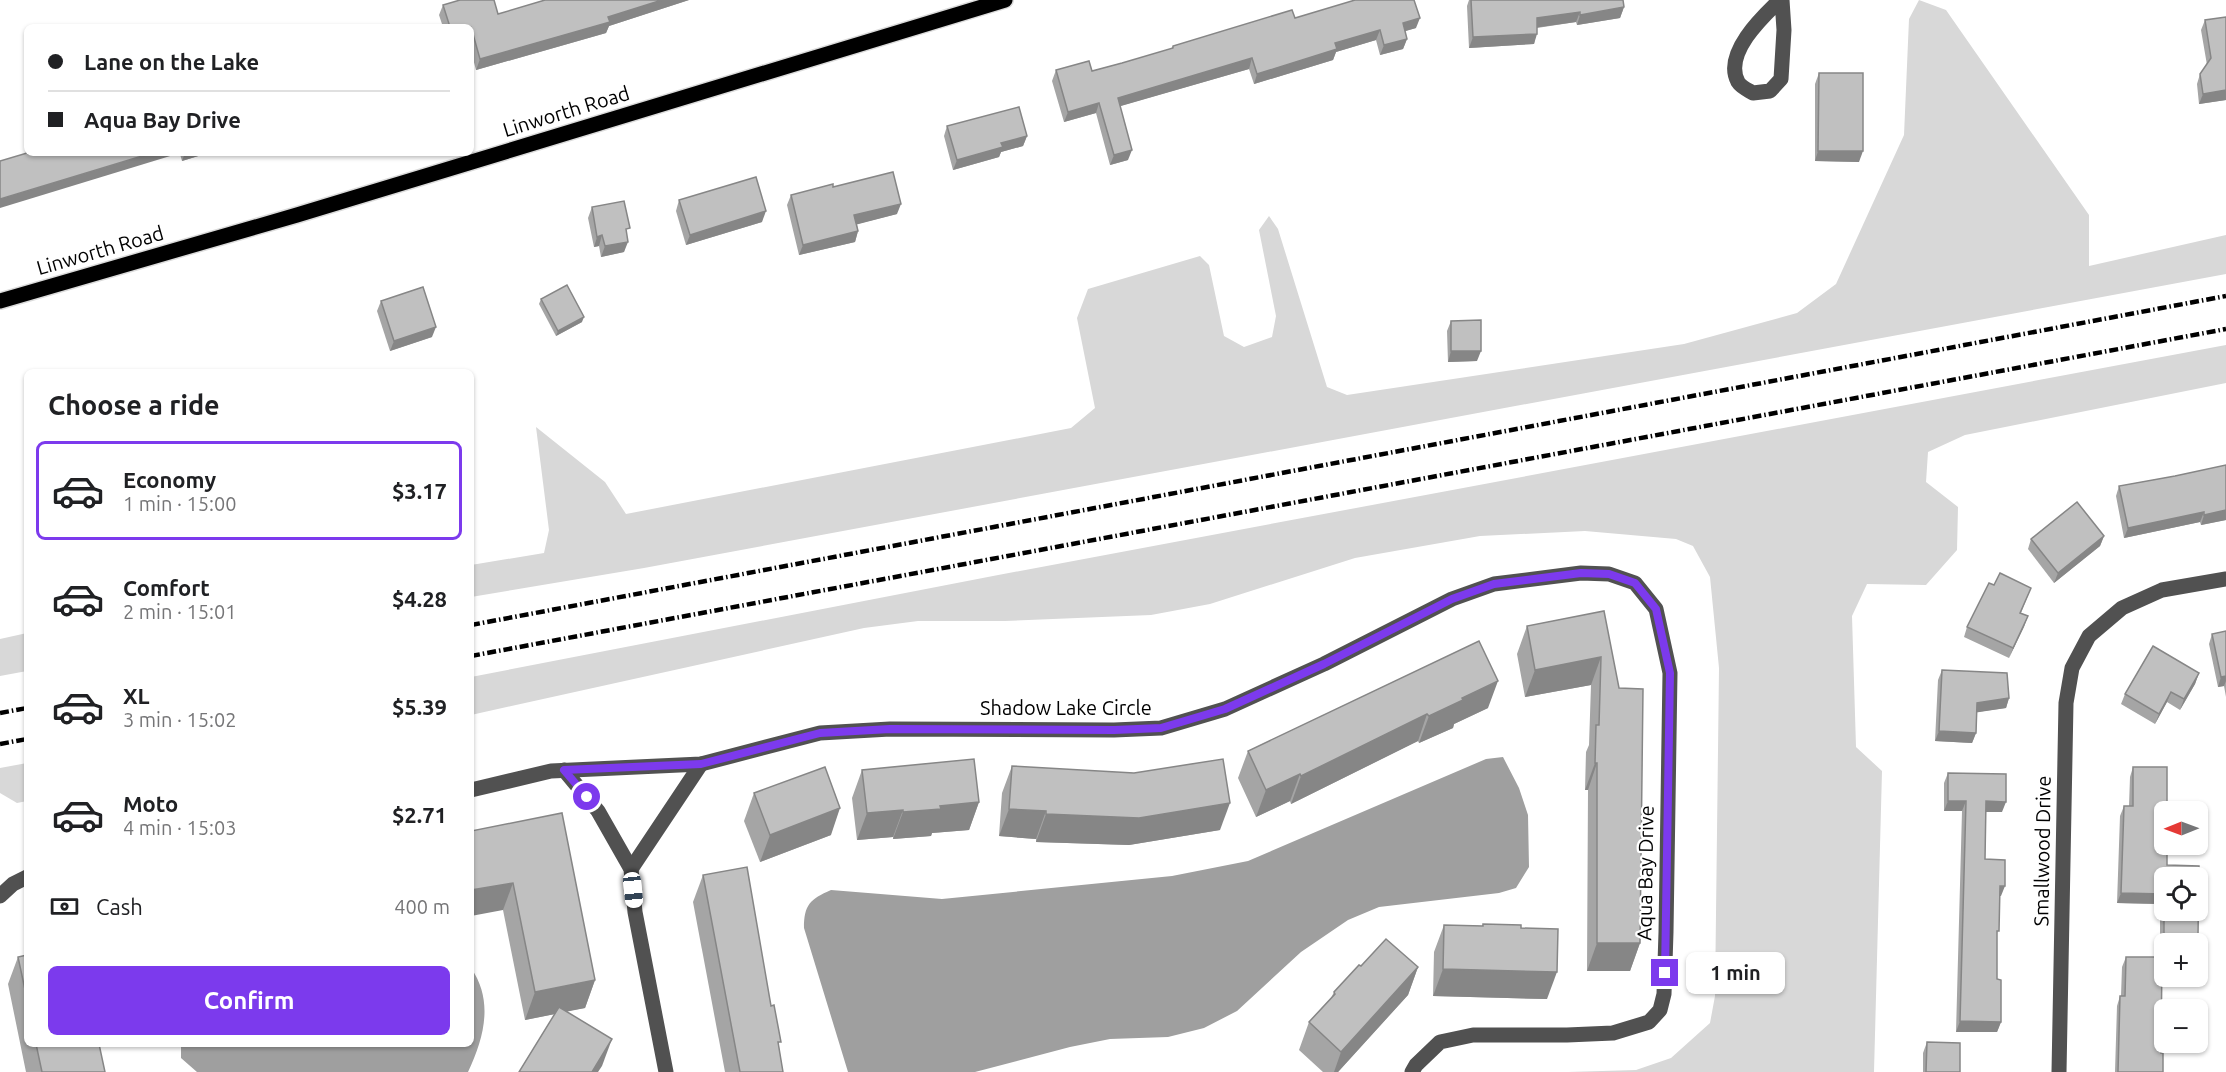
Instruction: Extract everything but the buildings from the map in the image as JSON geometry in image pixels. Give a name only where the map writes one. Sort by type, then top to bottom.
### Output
[{"type":"main road","name":"Linworth Road","points":[[0,301],[297,215],[1005,0]]},
{"type":"street","points":[[1781,0],[1784,30],[1781,79],[1770,91],[1753,93],[1739,84],[1734,69],[1739,47],[1781,0]]},
{"type":"street","name":"Shadow Lake Circle","points":[[474,789],[564,770],[701,764],[820,733],[890,729],[1114,730],[1161,728],[1225,709],[1324,664],[1452,599],[1494,584],[1581,573],[1609,574],[1635,583]]},
{"type":"street","name":"Smallwood Drive","points":[[2059,1072],[2066,704],[2072,668],[2089,636],[2122,608],[2162,590],[2226,579]]},
{"type":"street","name":"Aqua Bay Drive","points":[[1412,1072],[1416,1065],[1440,1042],[1473,1035],[1613,1033],[1649,1022],[1660,1010],[1664,994],[1666,942],[1670,673],[1656,609],[1635,583]]},
{"type":"street","points":[[631,869],[701,764]]},
{"type":"street","points":[[564,770],[598,811],[631,869],[635,912],[666,1072]]},
{"type":"street","points":[[0,896],[13,884],[24,878]]},
{"type":"shaded area","points":[[1919,0],[1946,10],[2089,215],[2089,266],[2226,235],[2226,274],[644,568],[474,596],[474,565],[544,553],[549,530],[536,427],[605,482],[626,514],[1071,428],[1095,408],[1077,318],[1088,289],[1200,256],[1209,265],[1224,336],[1244,347],[1272,337],[1276,316],[1259,230],[1269,216],[1278,229],[1327,387],[1347,395],[1684,344],[1797,313],[1836,284],[1904,135],[1909,19]]},
{"type":"shaded area","points":[[2226,345],[2226,383],[1965,435],[1928,452],[1926,482],[1958,507],[1957,550],[1926,585],[1867,584],[1852,616],[1856,747],[1882,771],[1874,1072],[1568,1072],[1636,1070],[1671,1058],[1710,1023],[1715,996],[1719,668],[1710,577],[1693,546],[1676,539],[1585,531],[1480,536],[1355,558],[1210,604],[1151,615],[1005,621],[918,621],[864,628],[474,714],[474,676],[993,576]]},
{"type":"shaded area","points":[[24,634],[24,672],[0,676],[0,639]]},
{"type":"shaded area","points":[[1503,757],[1519,788],[1528,815],[1529,867],[1516,888],[1499,893],[1379,907],[1348,920],[1301,952],[1237,1011],[1204,1028],[1168,1037],[1110,1039],[975,1072],[848,1072],[804,928],[807,908],[813,900],[824,893],[831,890],[942,899],[1172,876],[1248,861],[1486,759]]},
{"type":"shaded area","points":[[24,764],[24,802],[17,803],[0,793],[0,768]]},
{"type":"shaded area","points":[[474,974],[482,993],[484,1020],[482,1033],[468,1072],[197,1072],[181,1058],[181,1047],[474,1047]]},
{"type":"railway","points":[[474,624],[2226,296]]},
{"type":"railway","points":[[474,655],[2226,329]]},
{"type":"railway","points":[[0,713],[24,709]]},
{"type":"railway","points":[[0,744],[24,740]]},
{"type":"route","points":[[587,797],[564,770],[701,764],[820,733],[890,729],[1114,730],[1161,728],[1225,709],[1324,664],[1452,599],[1494,584],[1581,573],[1609,574],[1635,583],[1656,609],[1670,673],[1665,973]]}]
